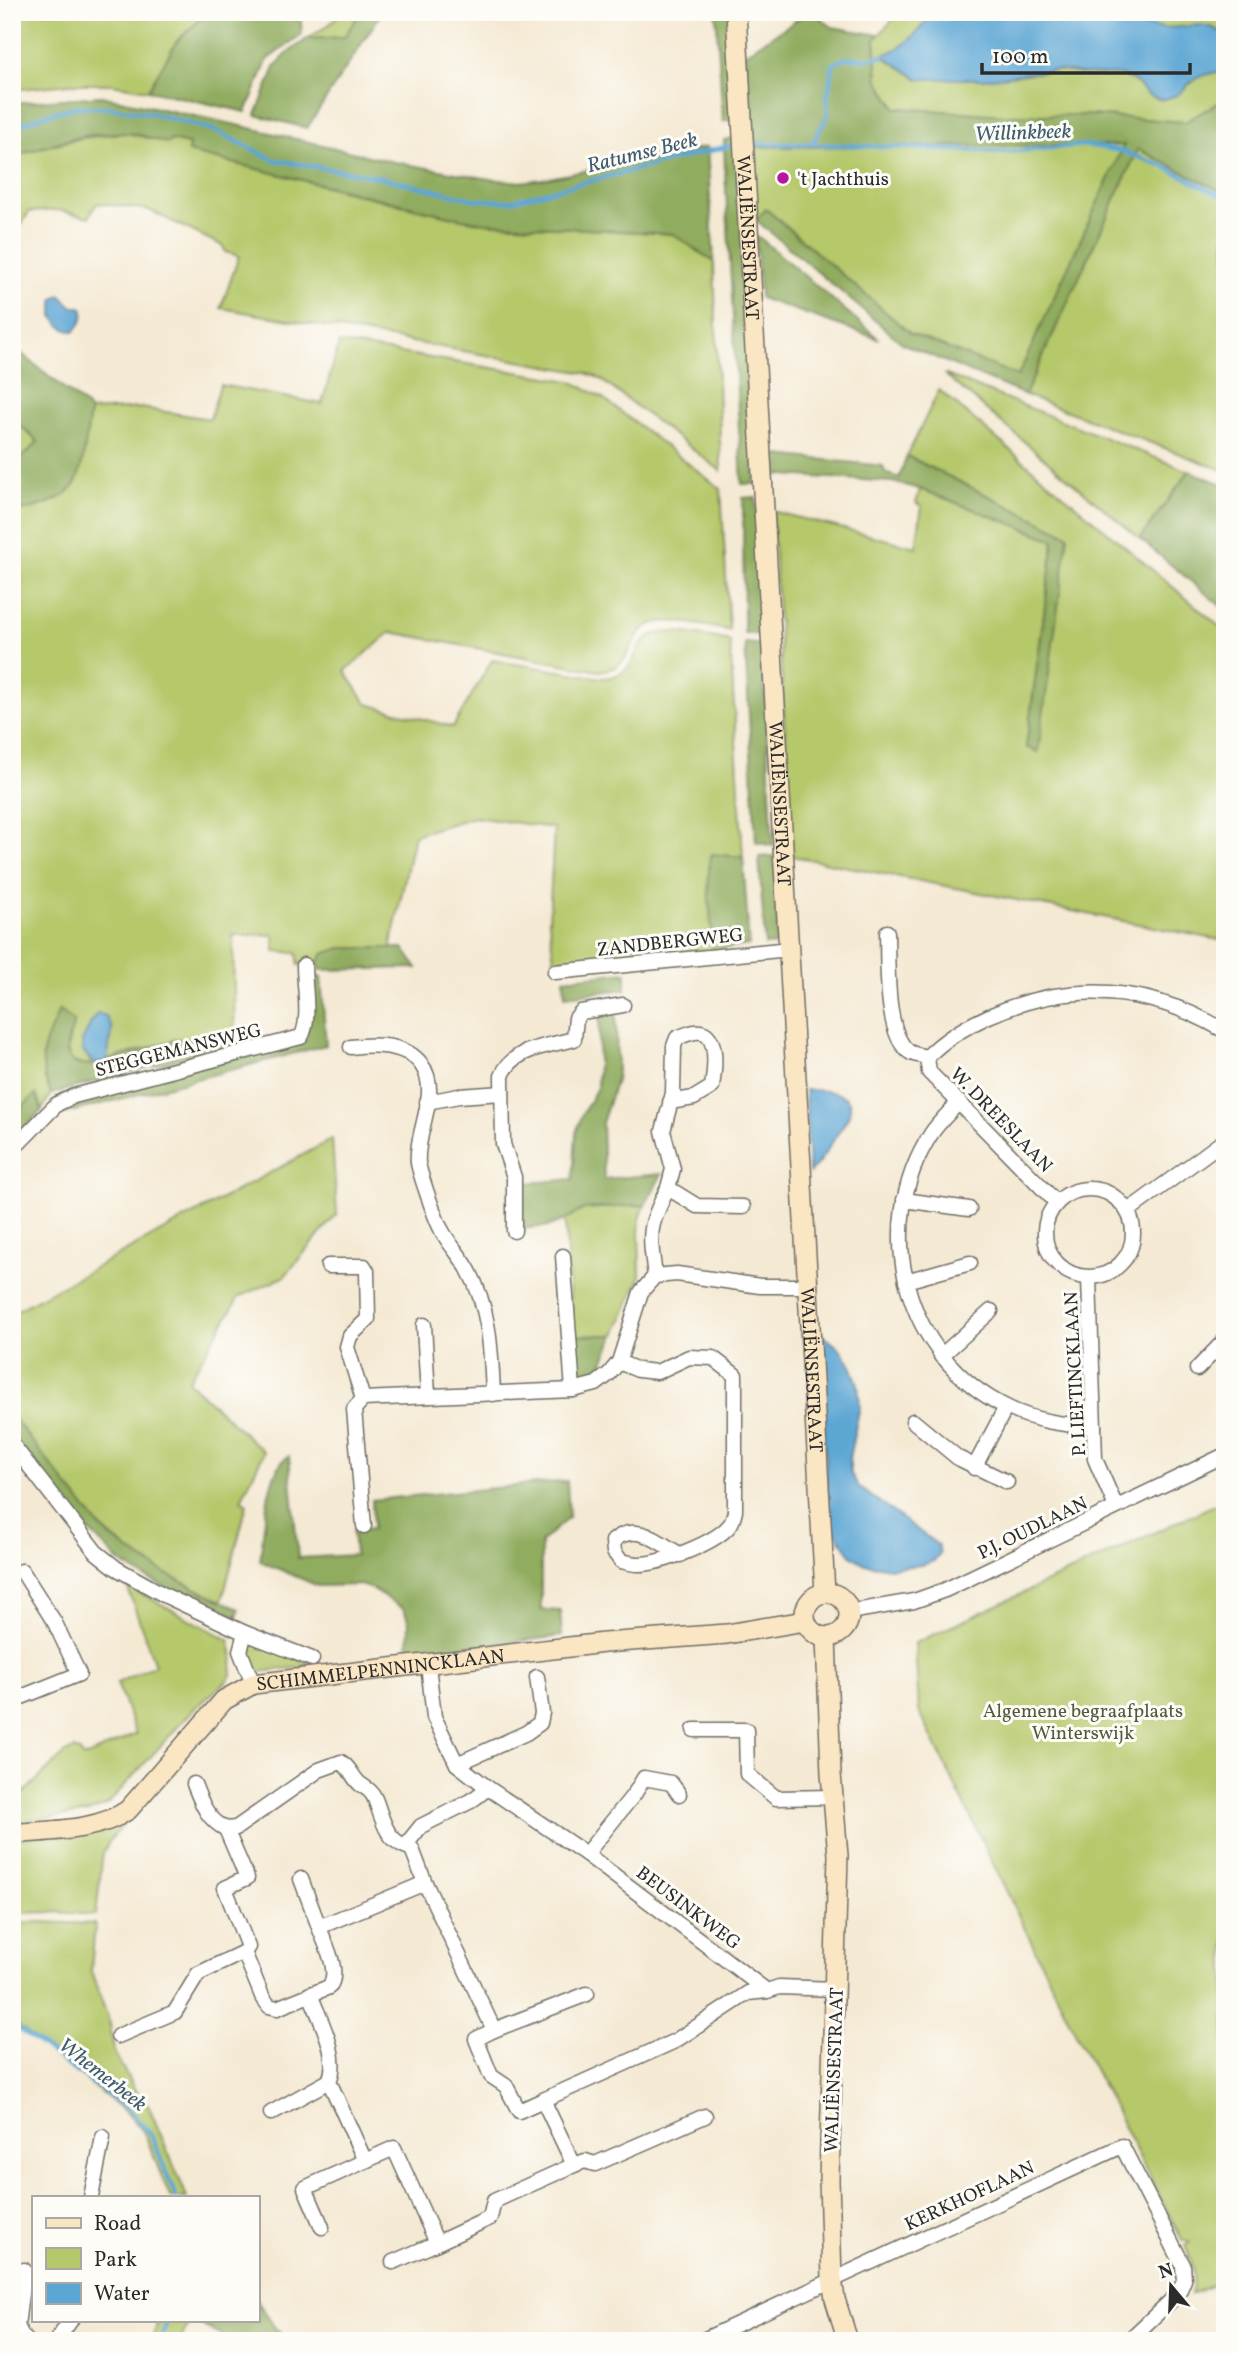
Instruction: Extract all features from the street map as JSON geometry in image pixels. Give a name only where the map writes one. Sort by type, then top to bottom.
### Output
[{"type":"street","name":"WALIËNSESTRAAT","points":[[736,12],[825,1593]]},
{"type":"street","name":"W. DREESLAAN","points":[[887,932],[890,1011],[895,1033],[910,1052],[927,1057]]},
{"type":"street","name":"ZANDBERGWEG","points":[[555,972],[790,949]]},
{"type":"street","name":"STEGGEMANSWEG","points":[[12,1150],[57,1104],[74,1096],[301,1037],[307,1020],[304,965]]},
{"type":"street","name":"W. DREESLAAN","points":[[927,1057],[938,1046],[976,1022],[1013,1006],[1059,994],[1118,994],[1158,1001],[1197,1015],[1225,1031]]},
{"type":"street","points":[[514,1231],[514,1177],[503,1144],[502,1076],[505,1068],[516,1056],[574,1039],[576,1018],[581,1012],[623,1005]]},
{"type":"street","points":[[364,1526],[354,1409],[363,1399],[573,1390],[596,1384],[619,1362],[642,1292],[654,1276],[650,1236],[652,1221],[668,1188],[673,1169],[663,1131],[670,1102],[673,1093],[674,1046],[677,1038],[694,1032],[704,1033],[709,1039],[716,1064],[712,1087],[694,1098],[670,1102]]},
{"type":"street","points":[[351,1047],[376,1043],[404,1051],[420,1062],[429,1081],[418,1164],[441,1230],[468,1269],[488,1317],[493,1394]]},
{"type":"street","name":"W. DREESLAAN","points":[[927,1057],[929,1072],[1057,1203]]},
{"type":"street","points":[[427,1102],[459,1096],[502,1093]]},
{"type":"street","points":[[959,1102],[931,1133],[913,1172],[904,1200],[901,1247],[905,1281],[914,1309],[941,1356],[965,1379],[1006,1407],[1033,1418],[1063,1425],[1094,1426]]},
{"type":"street","points":[[1057,1203],[1070,1194],[1086,1189],[1102,1191],[1117,1198],[1128,1211],[1225,1140]]},
{"type":"street","points":[[668,1188],[697,1206],[743,1207]]},
{"type":"street","points":[[904,1200],[969,1209]]},
{"type":"street","name":"P. LIEFTINCKLAAN","points":[[1057,1203],[1048,1218],[1045,1234],[1049,1251],[1058,1265],[1072,1274],[1089,1278],[1107,1274],[1122,1263],[1132,1247],[1133,1228],[1128,1211]]},
{"type":"street","points":[[563,1256],[573,1390]]},
{"type":"street","points":[[905,1281],[971,1263]]},
{"type":"street","points":[[328,1266],[364,1266],[367,1271],[368,1319],[351,1336],[347,1347],[363,1399]]},
{"type":"street","points":[[654,1276],[677,1274],[760,1286],[808,1286]]},
{"type":"street","name":"P. LIEFTINCKLAAN","points":[[1089,1278],[1096,1459],[1116,1507]]},
{"type":"street","points":[[941,1356],[991,1311]]},
{"type":"street","points":[[424,1325],[428,1396]]},
{"type":"street","points":[[1197,1369],[1225,1340]]},
{"type":"street","points":[[619,1362],[638,1370],[657,1372],[689,1357],[713,1358],[735,1375],[736,1511],[730,1526],[719,1535],[680,1555]]},
{"type":"street","points":[[974,1468],[1006,1407]]},
{"type":"street","points":[[913,1422],[949,1452],[974,1468],[1007,1482]]},
{"type":"street","points":[[12,1444],[96,1552],[116,1568],[166,1596],[245,1633],[312,1659]]},
{"type":"street","name":"P.J. OUDLAAN","points":[[849,1612],[914,1601],[945,1590],[1225,1455]]},
{"type":"street","points":[[15,1700],[79,1674],[55,1623],[22,1571]]},
{"type":"street","points":[[825,1593],[841,1598],[849,1612],[845,1627],[840,1633],[826,1637],[817,1635],[805,1621],[807,1606],[811,1600],[825,1593]]},
{"type":"street","name":"SCHIMMELPENNINCKLAAN","points":[[12,1834],[96,1825],[117,1817],[128,1810],[224,1700],[253,1684],[604,1643],[727,1634],[805,1621]]},
{"type":"street","points":[[245,1633],[240,1651],[253,1684]]},
{"type":"street","name":"WALIËNSESTRAAT","points":[[826,1637],[838,1855],[829,2180],[832,2279],[848,2341]]},
{"type":"street","points":[[428,1665],[434,1717],[457,1764],[526,1733],[540,1723],[542,1713],[537,1677]]},
{"type":"street","points":[[694,1730],[746,1730],[747,1774],[776,1798],[833,1797]]},
{"type":"street","points":[[194,1784],[205,1812],[215,1823],[226,1829],[236,1828],[319,1770],[341,1762],[347,1765],[359,1783],[368,1787],[384,1826],[398,1843],[412,1849],[425,1883],[494,2030]]},
{"type":"street","name":"BEUSINKWEG","points":[[457,1764],[678,1921],[767,1991]]},
{"type":"street","points":[[586,1854],[644,1778],[671,1783],[679,1794]]},
{"type":"street","points":[[405,1846],[421,1826],[471,1801],[488,1788]]},
{"type":"street","points":[[118,2036],[176,2012],[198,1974],[244,1952],[248,1947],[225,1888],[247,1878],[226,1829]]},
{"type":"street","points":[[244,1952],[262,1996],[269,2006],[277,2008],[329,1987],[334,1981],[334,1971],[301,1879]]},
{"type":"street","points":[[319,1927],[425,1883]]},
{"type":"street","points":[[587,1994],[476,2039],[492,2076],[506,2086],[519,2111],[675,2041],[748,1993],[779,1987],[835,1989]]},
{"type":"street","points":[[271,2113],[329,2081],[334,2072],[334,2059],[310,1994]]},
{"type":"street","points":[[329,2081],[365,2161]]},
{"type":"street","points":[[543,2100],[574,2165]]},
{"type":"street","points":[[393,2262],[490,2218],[494,2201],[574,2165],[585,2161],[595,2164],[705,2116]]},
{"type":"street","points":[[91,2196],[103,2137]]},
{"type":"street","name":"KERKHOFLAAN","points":[[701,2341],[1122,2146],[1183,2265],[1184,2280],[1178,2294],[1128,2341]]},
{"type":"street","points":[[322,2227],[305,2188],[394,2148],[437,2243]]},
{"type":"street","points":[[23,2270],[17,2326],[27,2341]]},
{"type":"street","points":[[56,2341],[70,2322]]},
{"type":"green space","points":[[12,12],[210,12],[148,90],[111,84],[70,84],[12,90]]},
{"type":"green space","points":[[208,12],[293,12],[301,22],[302,34],[268,59],[246,112],[148,90],[177,41]]},
{"type":"green space","points":[[341,12],[361,12],[344,37],[307,39],[331,23]]},
{"type":"green space","points":[[361,12],[382,12],[307,128],[256,115],[276,65],[289,52],[307,39],[344,37]]},
{"type":"green space","points":[[716,12],[729,12],[737,119],[723,121]]},
{"type":"green space","points":[[813,12],[832,27],[879,35],[875,40],[878,80],[896,108],[1003,115],[1089,115],[1185,122],[1218,103],[1225,104],[1225,193],[1138,149],[1025,395],[903,344],[756,220],[766,209],[911,334],[1018,376],[1124,145],[750,147],[744,54]]},
{"type":"green space","points":[[900,12],[932,12],[911,38],[898,49],[882,56],[919,79],[983,79],[1057,70],[1119,75],[1133,80],[1150,96],[1192,83],[1205,74],[1225,70],[1225,104],[1218,103],[1185,122],[1089,115],[1003,115],[896,108],[878,80],[875,39]]},
{"type":"green space","points":[[1097,12],[1225,12],[1225,35],[1203,26],[1162,28],[1116,25],[1107,22]]},
{"type":"green space","points":[[101,96],[394,162],[521,182],[707,147],[714,262],[673,234],[485,223],[462,219],[188,152],[189,144],[170,140],[169,143],[131,134],[97,134],[12,157],[12,103]]},
{"type":"green space","points":[[127,133],[168,143],[170,140],[189,144],[189,152],[421,210],[485,223],[673,234],[714,262],[721,471],[599,378],[586,373],[221,308],[239,256],[225,252],[223,246],[149,210],[97,203],[89,217],[58,210],[29,212],[12,240],[12,157],[69,141]]},
{"type":"green space","points":[[737,137],[755,484],[742,484],[725,171],[724,140]]},
{"type":"green space","points":[[1125,144],[1019,377],[911,334],[766,210],[756,220],[750,147]]},
{"type":"green space","points":[[1138,149],[1225,193],[1225,471],[1025,395]]},
{"type":"green space","points":[[756,236],[760,238],[879,339],[760,298]]},
{"type":"green space","points":[[339,343],[571,381],[603,398],[721,489],[729,630],[688,623],[666,622],[649,625],[639,634],[620,663],[613,668],[599,671],[391,632],[345,671],[367,704],[453,727],[492,660],[601,678],[623,672],[641,646],[653,635],[680,632],[730,641],[743,857],[712,854],[710,887],[713,950],[554,960],[549,922],[554,828],[474,817],[414,835],[390,950],[341,948],[323,954],[317,964],[299,965],[297,953],[275,951],[274,935],[233,935],[235,1043],[222,1047],[217,1033],[177,1039],[107,1060],[112,1027],[94,1017],[85,1036],[89,1060],[94,1064],[80,1064],[71,1060],[68,1051],[70,1036],[44,1077],[51,1094],[42,1110],[36,1094],[12,1117],[12,514],[53,501],[73,487],[82,462],[90,411],[141,408],[210,419],[220,385],[322,404]]},
{"type":"green space","points":[[12,346],[90,411],[82,462],[73,487],[53,501],[12,514],[12,467],[38,442],[12,418]]},
{"type":"green space","points":[[944,374],[1189,471],[1140,539]]},
{"type":"green space","points":[[939,390],[1225,631],[1225,941],[792,856],[772,511],[916,547],[922,506],[916,503],[920,489],[1054,540],[1026,747],[1068,535],[907,456]]},
{"type":"green space","points":[[12,418],[38,442],[12,467]]},
{"type":"green space","points":[[769,454],[883,466],[885,473],[899,478],[907,456],[1068,535],[1038,752],[1026,747],[1054,540],[920,489],[892,482],[770,474]]},
{"type":"green space","points":[[1189,471],[1225,485],[1225,602],[1222,607],[1140,539]]},
{"type":"green space","points":[[756,497],[762,635],[744,633],[743,498]]},
{"type":"green space","points":[[745,643],[762,645],[773,846],[756,842]]},
{"type":"green space","points":[[712,854],[743,857],[749,945],[713,950],[709,887]]},
{"type":"green space","points":[[774,856],[778,944],[765,945],[759,857]]},
{"type":"green space","points":[[341,948],[403,948],[417,968],[320,970],[317,964],[323,954]]},
{"type":"green space","points":[[626,972],[626,989],[565,996],[564,979]]},
{"type":"green space","points":[[305,976],[321,977],[326,1045],[48,1118],[63,1102],[300,1037]]},
{"type":"green space","points":[[59,1010],[73,1021],[67,1052],[71,1060],[79,1065],[115,1059],[177,1039],[217,1033],[222,1047],[51,1094],[43,1069],[43,1051]]},
{"type":"green space","points":[[616,1012],[617,1077],[602,1123],[604,1179],[662,1174],[645,1205],[584,1209],[549,1226],[519,1229],[518,1184],[573,1179],[576,1133],[582,1115],[597,1088],[600,1013]]},
{"type":"green space","points":[[36,1094],[42,1110],[12,1142],[12,1117]]},
{"type":"green space","points":[[332,1139],[337,1214],[284,1277],[239,1297],[188,1381],[264,1452],[241,1500],[247,1504],[222,1601],[143,1560],[114,1540],[101,1528],[12,1416],[12,1313]]},
{"type":"green space","points":[[645,1205],[639,1232],[640,1277],[615,1335],[572,1336],[565,1219],[584,1209]]},
{"type":"green space","points":[[615,1335],[598,1373],[573,1377],[572,1336]]},
{"type":"green space","points":[[12,1416],[101,1528],[149,1564],[239,1609],[237,1617],[171,1590],[120,1562],[72,1514],[12,1437]]},
{"type":"green space","points":[[289,1456],[298,1558],[355,1555],[353,1530],[373,1529],[372,1500],[567,1481],[569,1517],[541,1542],[541,1610],[560,1611],[562,1636],[408,1655],[409,1623],[404,1609],[370,1588],[359,1585],[318,1586],[260,1561],[270,1488],[281,1463]]},
{"type":"green space","name":"Algemene begraafplaats Winterswijk","points":[[1225,1500],[1225,2280],[1191,2294],[1193,2270],[1185,2246],[1190,2242],[1182,2240],[1075,2032],[919,1711],[915,1643]]},
{"type":"green space","points":[[127,1586],[229,1640],[233,1656],[231,1675],[192,1711],[107,1805],[85,1813],[12,1822],[12,1804],[65,1753],[74,1749],[79,1751],[83,1758],[136,1734],[117,1683],[155,1665]]},
{"type":"green space","points":[[264,1642],[313,1666],[259,1672],[252,1667],[246,1652],[253,1643]]},
{"type":"green space","points":[[126,1822],[103,1852],[96,1915],[12,1913],[12,1840]]},
{"type":"green space","points":[[12,1923],[95,1924],[91,1971],[110,2024],[114,2052],[133,2087],[149,2107],[187,2196],[170,2196],[144,2132],[126,2112],[12,2021]]},
{"type":"green space","points":[[259,2304],[288,2341],[232,2341],[203,2326],[205,2322],[259,2322]]},
{"type":"green space","points":[[157,2322],[189,2322],[180,2341],[152,2341]]},
{"type":"water","points":[[932,12],[1097,12],[1107,22],[1116,25],[1210,27],[1225,35],[1225,70],[1197,77],[1177,95],[1162,100],[1150,96],[1133,80],[1119,75],[1057,70],[983,79],[919,79],[882,55],[911,39]]},
{"type":"water","points":[[60,295],[73,307],[81,307],[83,310],[82,319],[75,331],[65,329],[53,316],[53,300]]},
{"type":"water","points":[[98,1013],[106,1016],[112,1028],[107,1060],[94,1064],[83,1051],[82,1040]]},
{"type":"water","points":[[805,1090],[837,1093],[849,1101],[850,1108],[844,1124],[821,1160],[809,1173]]},
{"type":"water","points":[[818,1331],[840,1349],[850,1363],[858,1384],[860,1406],[849,1458],[851,1474],[859,1487],[938,1545],[940,1553],[934,1561],[890,1568],[865,1564],[852,1556],[829,1524]]},
{"type":"waterway","name":"Ratumse Beek","points":[[749,144],[812,144],[828,115],[827,99],[833,65],[848,58],[884,56]]},
{"type":"waterway","name":"Ratumse Beek","points":[[12,128],[75,107],[106,107],[154,114],[214,130],[274,160],[374,176],[477,200],[510,201],[737,144]]},
{"type":"waterway","name":"Willinkbeek","points":[[812,144],[1008,152],[1086,145],[1121,151],[1163,166],[1225,198]]},
{"type":"waterway","name":"Whemerbeek","points":[[12,2024],[129,2110],[151,2135],[176,2196]]},
{"type":"waterway","name":"Whemerbeek","points":[[160,2341],[167,2322]]},
{"type":"place","name":"'t Jachthuis","points":[[783,178]]}]
